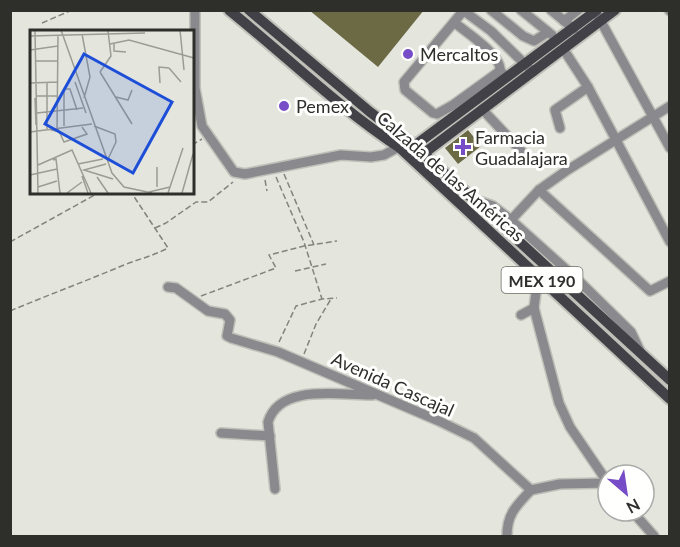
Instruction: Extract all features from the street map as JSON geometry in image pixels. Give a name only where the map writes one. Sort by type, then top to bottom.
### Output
[{"type":"main road","name":"Calzada de las Américas","points":[[229,10],[382,136],[423,153],[669,380]]},
{"type":"main road","name":"Calzada de las Américas","points":[[249,10],[370,112],[407,147],[415,162],[669,399]]},
{"type":"main road","points":[[562,45],[574,29],[591,13],[615,10]]},
{"type":"main road","points":[[415,162],[423,153],[482,109],[530,67],[562,45],[591,13]]},
{"type":"main road","points":[[407,147],[503,74],[530,67]]},
{"type":"street","points":[[195,10],[195,88],[202,126],[234,171],[240,174],[341,155],[371,157],[407,147]]},
{"type":"street","points":[[491,10],[523,36],[534,41],[549,32]]},
{"type":"street","points":[[521,10],[562,45],[588,87],[669,242]]},
{"type":"street","points":[[551,10],[574,29]]},
{"type":"street","points":[[455,23],[496,57],[503,74],[447,109],[437,114],[433,113],[405,90],[404,82],[464,11],[491,31],[530,67]]},
{"type":"street","points":[[564,21],[591,13],[669,148]]},
{"type":"street","points":[[560,128],[555,110],[588,87]]},
{"type":"street","points":[[511,220],[539,190],[669,106]]},
{"type":"street","points":[[482,109],[525,155]]},
{"type":"street","points":[[539,190],[650,291],[669,281]]},
{"type":"street","points":[[476,200],[493,206],[579,280],[631,332],[641,353]]},
{"type":"street","points":[[538,276],[534,308],[559,403],[570,426],[596,465]]},
{"type":"street","points":[[168,287],[176,288],[192,300]]},
{"type":"street","name":"Avenida Cascajal","points":[[192,300],[208,311],[225,314],[230,321],[227,336],[275,351],[474,438],[531,490]]},
{"type":"street","points":[[521,315],[534,308]]},
{"type":"street","points":[[275,489],[268,422],[276,408],[302,395],[379,395]]},
{"type":"street","points":[[221,433],[270,436]]},
{"type":"street","points":[[507,537],[507,528],[513,509],[531,490],[560,484],[596,483]]},
{"type":"street","points":[[642,523],[654,537]]},
{"type":"path","points":[[42,23],[71,11]]},
{"type":"path","points":[[194,144],[207,135]]},
{"type":"path","points":[[267,191],[272,168]]},
{"type":"path","points":[[272,168],[315,245]]},
{"type":"path","points":[[272,168],[304,242],[322,299]]},
{"type":"path","points":[[155,228],[196,202],[204,203],[215,198],[240,174]]},
{"type":"path","points":[[10,242],[96,194]]},
{"type":"path","points":[[10,311],[128,263],[148,258],[168,248],[132,194]]},
{"type":"path","points":[[192,300],[276,268],[269,255],[337,241]]},
{"type":"path","points":[[295,271],[326,264]]},
{"type":"path","points":[[300,362],[309,346],[316,324],[331,298]]},
{"type":"path","points":[[275,351],[296,306],[322,299],[337,298]]},
{"type":"building","points":[[309,10],[424,10],[378,67]]},
{"type":"building","name":"Farmacia Guadalajara","points":[[468,130],[481,146],[458,164],[445,148]]},
{"type":"place","name":"Mercaltos","points":[[408,54]]},
{"type":"place","name":"Pemex","points":[[284,106]]},
{"type":"place","name":"Farmacia Guadalajara","points":[[463,147]]}]
